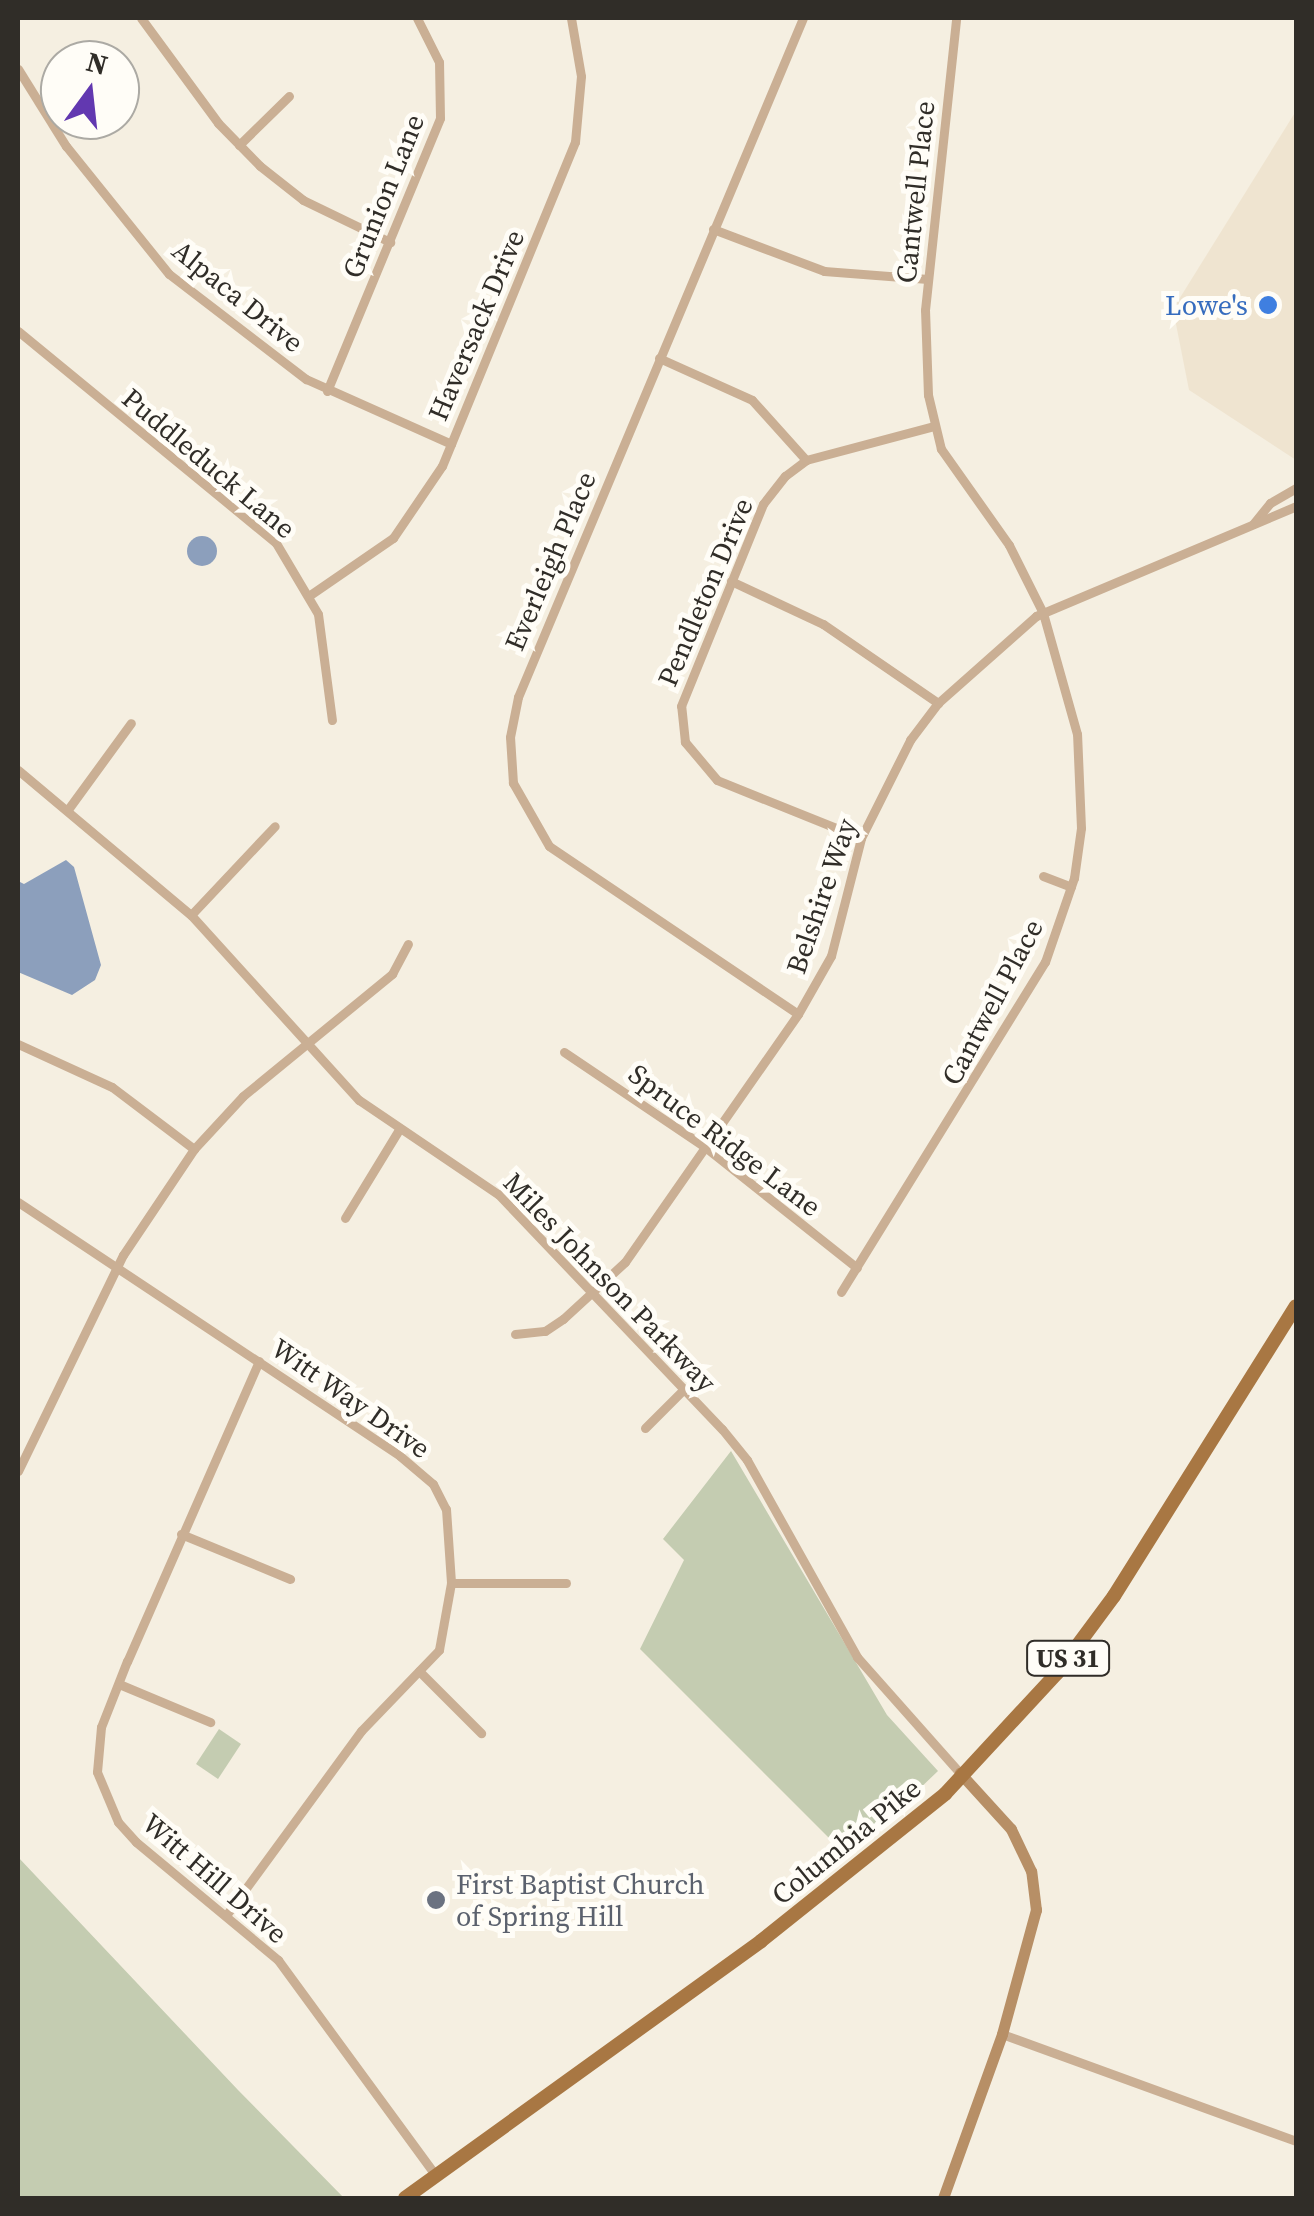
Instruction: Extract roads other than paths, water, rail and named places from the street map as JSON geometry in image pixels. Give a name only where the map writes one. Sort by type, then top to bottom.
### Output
[{"type":"main road","name":"Columbia Pike","points":[[436,2176],[761,1941],[911,1826],[1056,1673],[1114,1596],[1296,1306]]},
{"type":"main road","points":[[943,2198],[1034,1932],[1036,1894],[1011,1829],[960,1773]]},
{"type":"main road","name":"US 31","points":[[404,2198],[436,2176]]},
{"type":"street","points":[[141,18],[239,145],[303,200],[390,242]]},
{"type":"street","name":"Grunion Lane","points":[[327,390],[442,107],[439,62],[417,18]]},
{"type":"street","name":"Haversack Drive","points":[[310,595],[370,560],[405,526],[451,444],[575,142],[580,76],[571,18]]},
{"type":"street","name":"Everleigh Place","points":[[798,1014],[550,846],[513,782],[510,737],[518,697],[803,18]]},
{"type":"street","name":"Cantwell Place","points":[[840,1292],[1024,1001],[1071,887],[1082,828],[1079,748],[1044,613],[1009,544],[941,449],[934,426],[928,278],[956,18]]},
{"type":"street","name":"Alpaca Drive","points":[[18,69],[66,146],[154,259],[327,390],[451,444]]},
{"type":"street","points":[[239,145],[289,96]]},
{"type":"street","points":[[714,229],[811,268],[928,278]]},
{"type":"street","name":"Puddleduck Lane","points":[[18,331],[262,530],[310,595],[328,658],[332,720]]},
{"type":"street","points":[[660,358],[752,400],[806,460],[934,426]]},
{"type":"street","name":"Pendleton Drive","points":[[806,460],[763,504],[681,706],[693,758],[741,795],[861,838]]},
{"type":"street","name":"Belshire Way","points":[[1252,526],[1270,502],[1296,488]]},
{"type":"street","name":"Belshire Way","points":[[515,1334],[545,1330],[592,1296],[640,1243],[798,1014],[831,956],[861,838],[910,740],[938,703],[1044,613],[1296,506]]},
{"type":"street","points":[[731,582],[822,624],[938,703]]},
{"type":"street","points":[[69,808],[131,723]]},
{"type":"street","name":"Miles Johnson Parkway","points":[[18,770],[69,808],[191,914],[358,1100],[498,1194],[684,1390],[747,1460],[858,1657],[960,1773]]},
{"type":"street","points":[[191,914],[276,826]]},
{"type":"street","points":[[1043,876],[1071,887]]},
{"type":"street","points":[[18,1471],[118,1264],[194,1149],[304,1042],[392,974],[408,944]]},
{"type":"street","points":[[18,1044],[112,1087],[194,1149]]},
{"type":"street","name":"Spruce Ridge Lane","points":[[564,1052],[706,1148],[857,1268]]},
{"type":"street","points":[[345,1218],[400,1128]]},
{"type":"street","name":"Witt Way Drive","points":[[18,1202],[118,1264],[433,1484],[449,1518],[451,1583],[443,1640],[361,1731],[228,1913]]},
{"type":"street","name":"Witt Hill Drive","points":[[258,1361],[118,1684],[101,1728],[97,1772],[118,1822],[278,1960],[436,2176]]},
{"type":"street","points":[[645,1428],[684,1390]]},
{"type":"street","points":[[181,1534],[290,1580]]},
{"type":"street","points":[[451,1583],[566,1583]]},
{"type":"street","points":[[419,1671],[480,1733]]},
{"type":"street","points":[[118,1684],[210,1722]]},
{"type":"street","points":[[1002,2034],[1296,2141]]},
{"type":"water","points":[[202,536],[212,541],[217,551],[212,561],[202,566],[192,561],[187,551],[192,541]]},
{"type":"water","points":[[66,860],[74,867],[101,965],[95,980],[72,995],[18,972],[18,881],[24,884]]},
{"type":"place","name":"Lowe's","points":[[1268,305]]},
{"type":"place","name":"First Baptist Church of Spring Hill","points":[[436,1900]]}]
